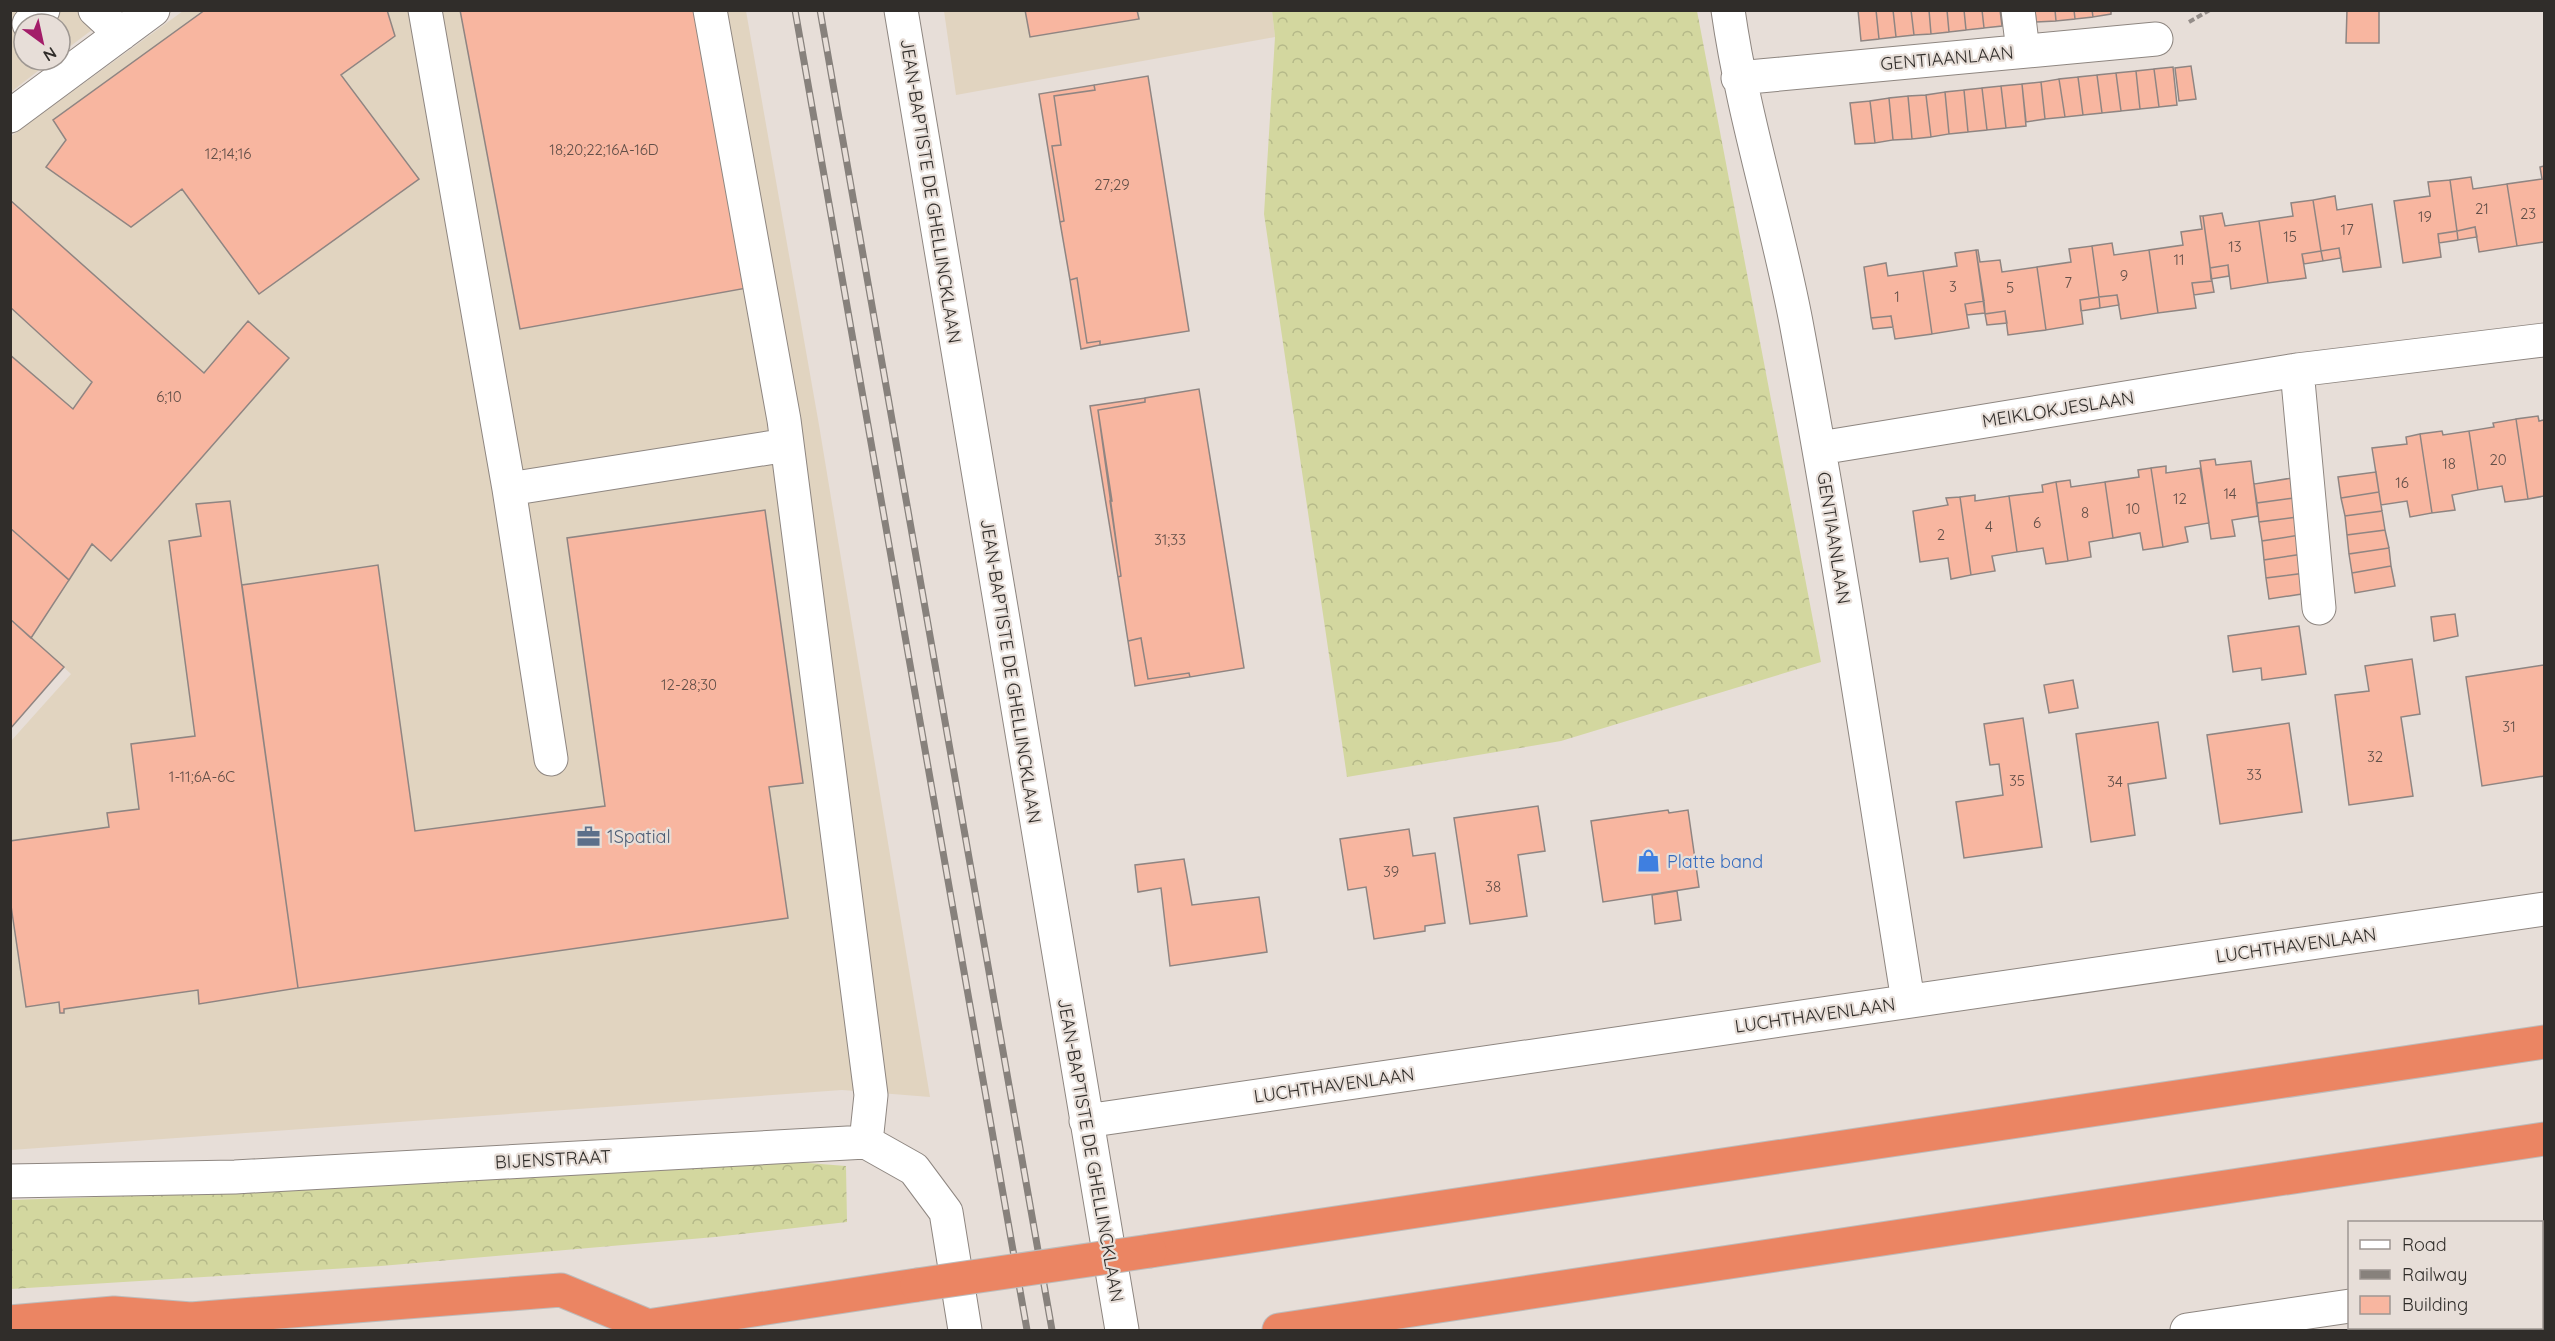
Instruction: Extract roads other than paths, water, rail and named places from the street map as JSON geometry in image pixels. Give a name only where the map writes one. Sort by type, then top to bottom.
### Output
[{"type":"highway","points":[[10,1322],[114,1313],[191,1319],[561,1290],[634,1328],[2544,1042]]},
{"type":"highway","points":[[1279,1330],[2544,1139]]},
{"type":"highway","points":[[157,1330],[191,1319]]},
{"type":"street","points":[[94,10],[121,34]]},
{"type":"street","points":[[10,116],[153,10]]},
{"type":"street","points":[[425,10],[509,489],[551,759]]},
{"type":"street","points":[[711,10],[787,445],[871,1095],[866,1142],[914,1169],[946,1212],[965,1330]]},
{"type":"street","name":"JEAN-BAPTISTE DE GHELLINCKLAAN","points":[[902,10],[1122,1330]]},
{"type":"street","name":"GENTIAANLAAN","points":[[1728,10],[1738,78],[1790,289],[1820,448],[1908,1001]]},
{"type":"street","points":[[2018,10],[2023,51]]},
{"type":"street","name":"GENTIAANLAAN","points":[[1738,78],[2156,39]]},
{"type":"street","name":"MEIKLOKJESLAAN","points":[[1820,448],[2297,370],[2544,340]]},
{"type":"street","points":[[2297,370],[2319,608]]},
{"type":"street","points":[[509,489],[787,445]]},
{"type":"street","name":"LUCHTHAVENLAAN","points":[[1086,1121],[2544,909]]},
{"type":"street","name":"BIJENSTRAAT","points":[[10,1181],[235,1176],[866,1142]]},
{"type":"street","points":[[2187,1330],[2348,1306]]},
{"type":"railway","points":[[795,10],[1027,1330]]},
{"type":"railway","points":[[820,10],[1052,1330]]},
{"type":"place","name":"1Spatial","points":[[589,836]]},
{"type":"place","name":"Platte band","points":[[1649,861]]}]
